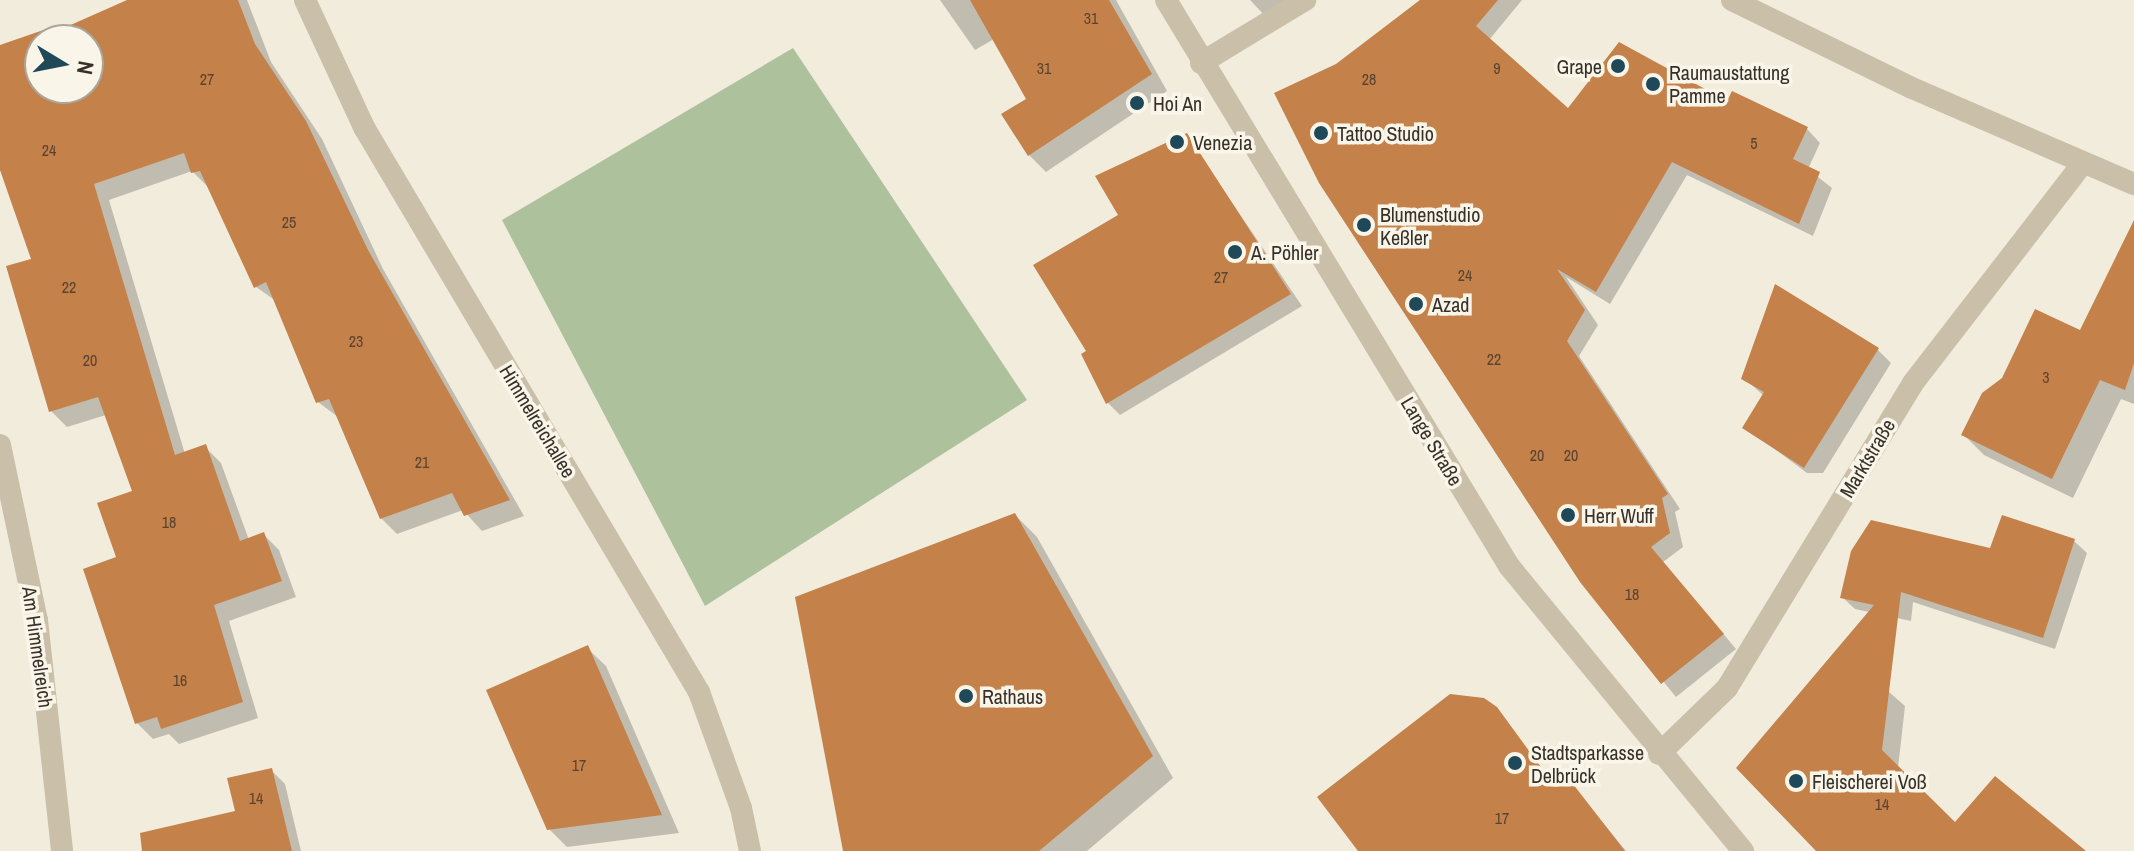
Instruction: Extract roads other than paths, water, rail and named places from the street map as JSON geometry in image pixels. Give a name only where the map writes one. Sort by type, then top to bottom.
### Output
[{"type":"street","name":"Himmelreichallee","points":[[305,0],[365,129],[699,692],[741,808],[750,851]]},
{"type":"street","name":"Lange Straße","points":[[1166,0],[1201,63],[1509,566],[1659,754],[1743,851]]},
{"type":"street","points":[[1201,63],[1305,0]]},
{"type":"street","points":[[1732,0],[2082,164],[2134,184]]},
{"type":"street","name":"Marktstraße","points":[[1659,754],[1727,688],[1913,383],[2082,164]]},
{"type":"street","name":"Am Himmelreich","points":[[0,445],[37,620],[62,851]]},
{"type":"place","name":"Grape","points":[[1618,66]]},
{"type":"place","name":"Raumaustattung Pamme","points":[[1653,84]]},
{"type":"place","name":"Hoi An","points":[[1137,103]]},
{"type":"place","name":"Tattoo Studio","points":[[1321,133]]},
{"type":"place","name":"Venezia","points":[[1177,142]]},
{"type":"place","name":"Blumenstudio Keßler","points":[[1364,225]]},
{"type":"place","name":"A. Pöhler","points":[[1235,252]]},
{"type":"place","name":"Azad","points":[[1416,304]]},
{"type":"place","name":"Herr Wuff","points":[[1568,515]]},
{"type":"place","name":"Rathaus","points":[[966,696]]},
{"type":"place","name":"Stadtsparkasse Delbrück","points":[[1515,763]]},
{"type":"place","name":"Fleischerei Voß","points":[[1796,781]]}]
